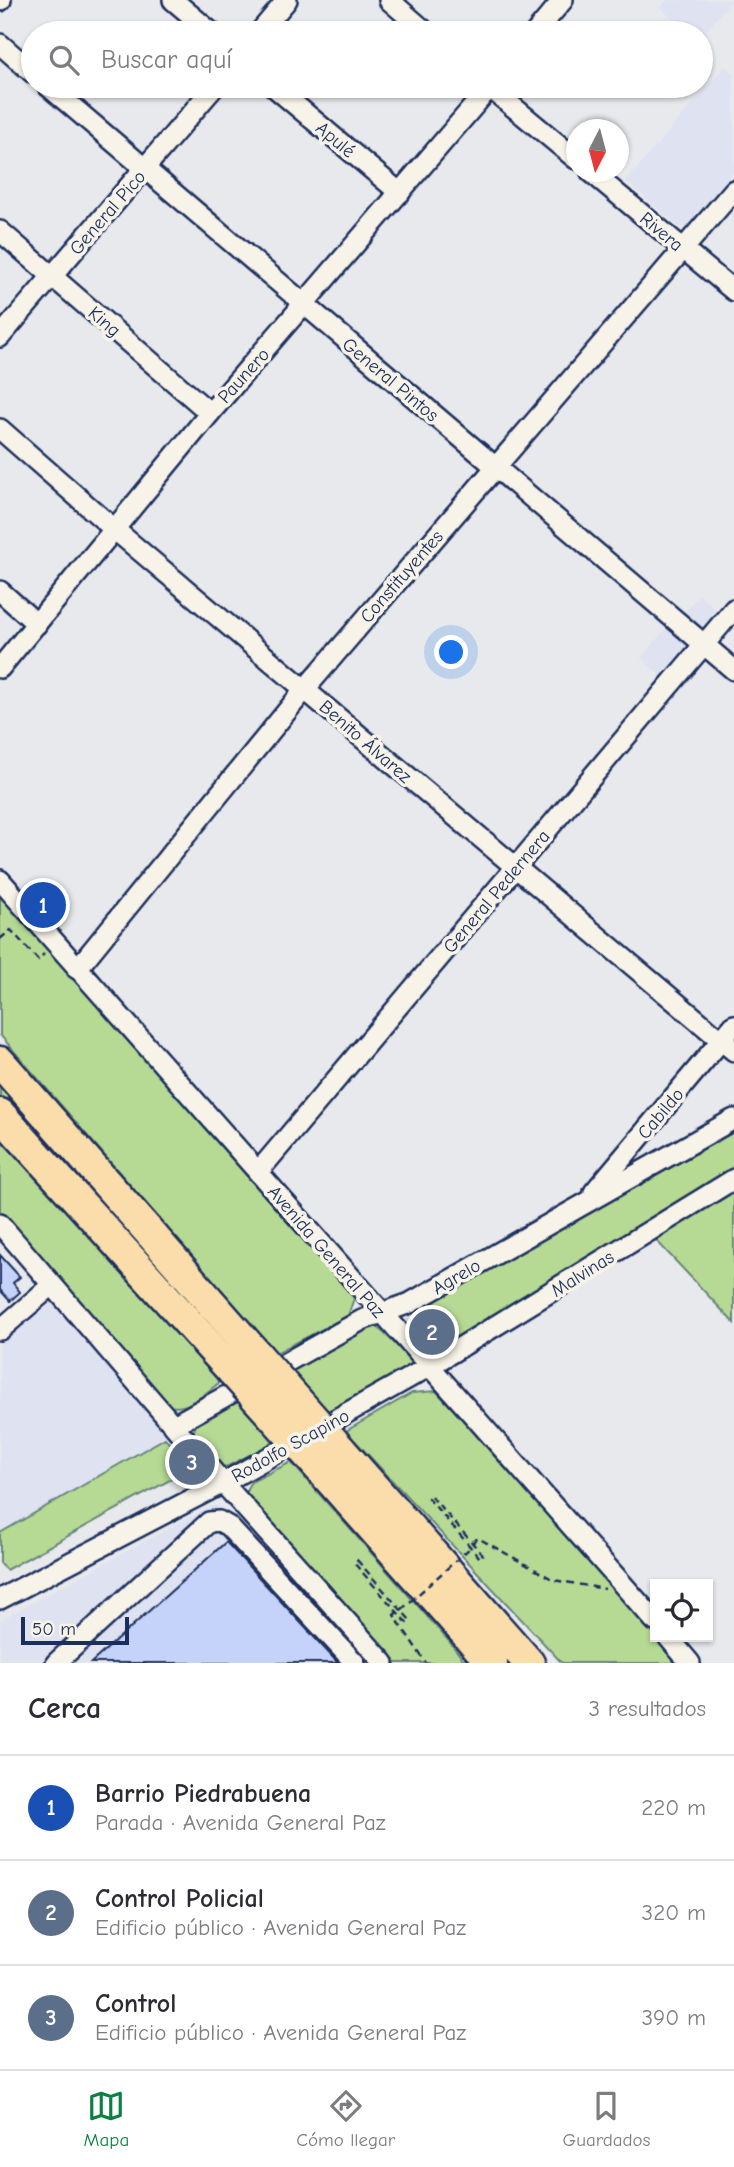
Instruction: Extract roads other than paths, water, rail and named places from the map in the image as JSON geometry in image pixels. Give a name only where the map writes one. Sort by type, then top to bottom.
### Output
[{"type":"highway","points":[[0,1062],[245,1364],[327,1456],[458,1625],[484,1663]]},
{"type":"highway","points":[[0,1114],[245,1364]]},
{"type":"highway","points":[[327,1456],[549,1663]]},
{"type":"highway","points":[[424,1544],[530,1663]]},
{"type":"highway","points":[[458,1625],[492,1663]]},
{"type":"street","points":[[173,0],[198,21]]},
{"type":"street","points":[[269,21],[287,0]]},
{"type":"street","points":[[389,0],[414,21]]},
{"type":"street","points":[[545,21],[563,0]]},
{"type":"street","points":[[0,44],[21,62]]},
{"type":"street","name":"General Pintos","points":[[62,98],[734,670]]},
{"type":"street","name":"General Pico","points":[[0,337],[205,98]]},
{"type":"street","name":"Apulé","points":[[287,98],[400,193]]},
{"type":"street","name":"Paunero","points":[[0,668],[210,413],[305,306],[480,98]]},
{"type":"street","points":[[504,98],[566,151]]},
{"type":"street","name":"Rivera","points":[[603,182],[734,291]]},
{"type":"street","name":"Constituyentes","points":[[77,969],[305,689],[734,190]]},
{"type":"street","name":"King","points":[[0,231],[210,413]]},
{"type":"street","name":"Benito Álvarez","points":[[0,429],[114,529],[727,1046]]},
{"type":"street","points":[[0,591],[37,624]]},
{"type":"street","name":"General Pedernera","points":[[258,1172],[734,609]]},
{"type":"street","name":"Avenida General Paz","points":[[0,880],[650,1615]]},
{"type":"street","name":"Cabildo","points":[[587,1201],[727,1046],[734,1025]]},
{"type":"street","name":"Agrelo","points":[[174,1425],[362,1320],[410,1303],[734,1119]]},
{"type":"street","name":"Malvinas","points":[[430,1366],[734,1179]]},
{"type":"street","points":[[0,1224],[223,1483],[384,1663]]},
{"type":"street","points":[[0,1330],[52,1285]]},
{"type":"street","points":[[404,1338],[404,1320],[410,1303]]},
{"type":"street","name":"Rodolfo Scapino","points":[[0,1599],[223,1483],[430,1366]]},
{"type":"street","points":[[56,1663],[209,1522],[219,1521],[228,1526],[355,1663]]},
{"type":"street","points":[[672,1642],[690,1663]]},
{"type":"place","name":"Barrio Piedrabuena","points":[[43,905]]},
{"type":"place","name":"Control Policial","points":[[432,1332]]},
{"type":"place","name":"Control","points":[[192,1462]]}]
